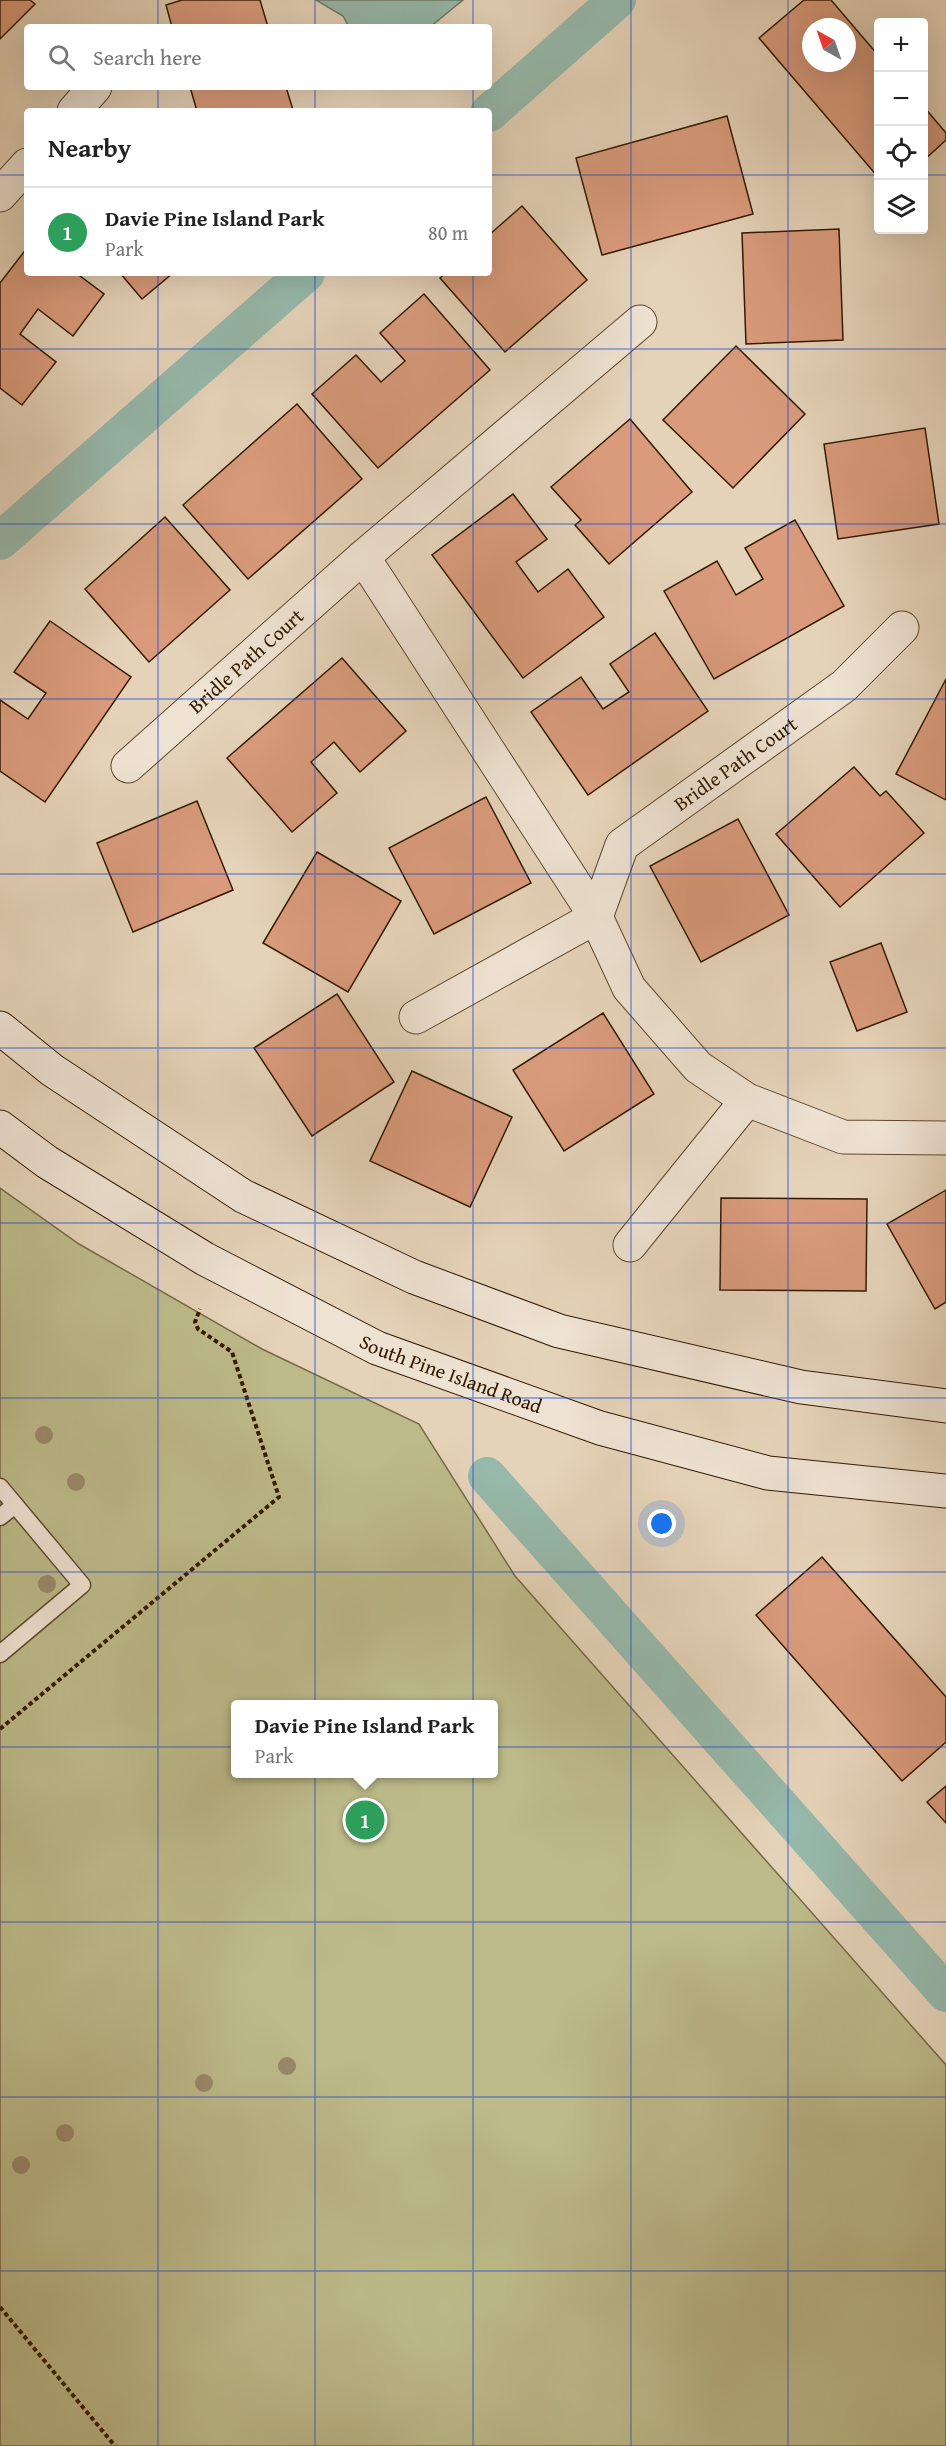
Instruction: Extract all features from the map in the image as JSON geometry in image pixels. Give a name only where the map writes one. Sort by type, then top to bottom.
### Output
[{"type":"street","points":[[77,108],[92,90]]},
{"type":"street","points":[[0,195],[24,168]]},
{"type":"street","name":"Bridle Path Court","points":[[128,766],[363,557],[640,322]]},
{"type":"street","points":[[363,557],[596,917],[629,988],[698,1067],[747,1100],[843,1137],[946,1138]]},
{"type":"street","name":"Bridle Path Court","points":[[596,917],[622,845],[844,686],[902,628]]},
{"type":"street","points":[[416,1017],[596,917]]},
{"type":"street","points":[[0,1028],[52,1070],[243,1196],[425,1281],[559,1331],[801,1387],[946,1406]]},
{"type":"street","points":[[630,1245],[747,1100]]},
{"type":"street","name":"South Pine Island Road","points":[[2,1129],[47,1162],[205,1259],[377,1348],[600,1428],[768,1473],[946,1491]]},
{"type":"lane","points":[[0,1487],[82,1585],[0,1654]]},
{"type":"lane","points":[[0,1517],[15,1505]]},
{"type":"path","points":[[0,1729],[279,1497],[232,1352],[198,1329],[195,1322],[200,1309]]},
{"type":"path","points":[[0,2307],[115,2446]]},
{"type":"shaded area","points":[[316,0],[463,0],[434,24],[347,24],[343,16]]},
{"type":"shaded area","points":[[0,1188],[79,1244],[262,1349],[419,1424],[515,1576],[946,2065],[946,2446],[0,2446]]},
{"type":"building","points":[[0,0],[30,0],[35,4],[0,39]]},
{"type":"building","points":[[182,0],[260,0],[267,24],[171,24],[166,5]]},
{"type":"building","points":[[804,0],[831,0],[846,18],[802,18],[802,72],[856,72],[856,29],[874,50],[874,172],[759,38]]},
{"type":"building","points":[[191,90],[287,90],[292,108],[196,108]]},
{"type":"building","points":[[928,112],[946,133],[946,140],[928,156]]},
{"type":"building","points":[[727,116],[753,214],[602,255],[576,158]]},
{"type":"building","points":[[522,206],[587,280],[505,352],[440,278],[442,276],[492,276],[492,232]]},
{"type":"building","points":[[839,229],[843,340],[746,344],[742,233]]},
{"type":"building","points":[[24,252],[24,276],[80,276],[104,294],[73,336],[38,309],[20,334],[56,362],[22,405],[0,388],[0,283]]},
{"type":"building","points":[[123,276],[169,276],[142,299]]},
{"type":"building","points":[[424,294],[490,370],[378,468],[312,394],[356,355],[381,382],[405,361],[380,333]]},
{"type":"building","points":[[736,346],[805,414],[733,488],[663,420]]},
{"type":"building","points":[[297,404],[362,479],[248,579],[183,505]]},
{"type":"building","points":[[630,419],[692,492],[609,564],[575,525],[581,520],[551,487]]},
{"type":"building","points":[[925,428],[939,524],[838,539],[824,444]]},
{"type":"building","points":[[513,494],[547,539],[516,562],[538,592],[568,569],[604,617],[523,678],[432,555]]},
{"type":"building","points":[[165,517],[230,590],[149,662],[85,589]]},
{"type":"building","points":[[795,520],[844,606],[714,679],[664,591],[717,561],[736,595],[763,579],[745,548]]},
{"type":"building","points":[[50,621],[131,677],[45,802],[0,771],[0,700],[28,719],[46,693],[14,672]]},
{"type":"building","points":[[655,633],[708,711],[588,795],[531,712],[581,677],[603,709],[629,692],[610,664]]},
{"type":"building","points":[[342,658],[406,731],[360,772],[334,742],[311,762],[337,793],[292,832],[227,758]]},
{"type":"building","points":[[946,679],[946,800],[896,774]]},
{"type":"building","points":[[854,767],[880,796],[886,791],[924,833],[840,907],[776,834]]},
{"type":"building","points":[[486,797],[531,883],[434,934],[389,848]]},
{"type":"building","points":[[197,801],[233,890],[133,932],[97,843]]},
{"type":"building","points":[[738,819],[789,915],[701,962],[650,866]]},
{"type":"building","points":[[317,852],[401,901],[348,992],[263,943]]},
{"type":"building","points":[[881,943],[907,1012],[857,1031],[830,962]]},
{"type":"building","points":[[337,994],[394,1082],[312,1136],[254,1048]]},
{"type":"building","points":[[603,1013],[654,1094],[564,1151],[513,1070]]},
{"type":"building","points":[[412,1071],[512,1117],[470,1207],[370,1161]]},
{"type":"building","points":[[946,1190],[946,1302],[935,1309],[887,1224]]},
{"type":"building","points":[[721,1198],[867,1199],[866,1291],[720,1290]]},
{"type":"building","points":[[822,1557],[946,1697],[946,1742],[902,1781],[756,1615]]},
{"type":"building","points":[[946,1786],[946,1823],[927,1802]]},
{"type":"waterway","points":[[492,110],[617,0]]},
{"type":"waterway","points":[[0,541],[303,276]]},
{"type":"waterway","points":[[487,1476],[946,1993]]},
{"type":"place","name":"Davie Pine Island Park","points":[[365,1820]]}]
